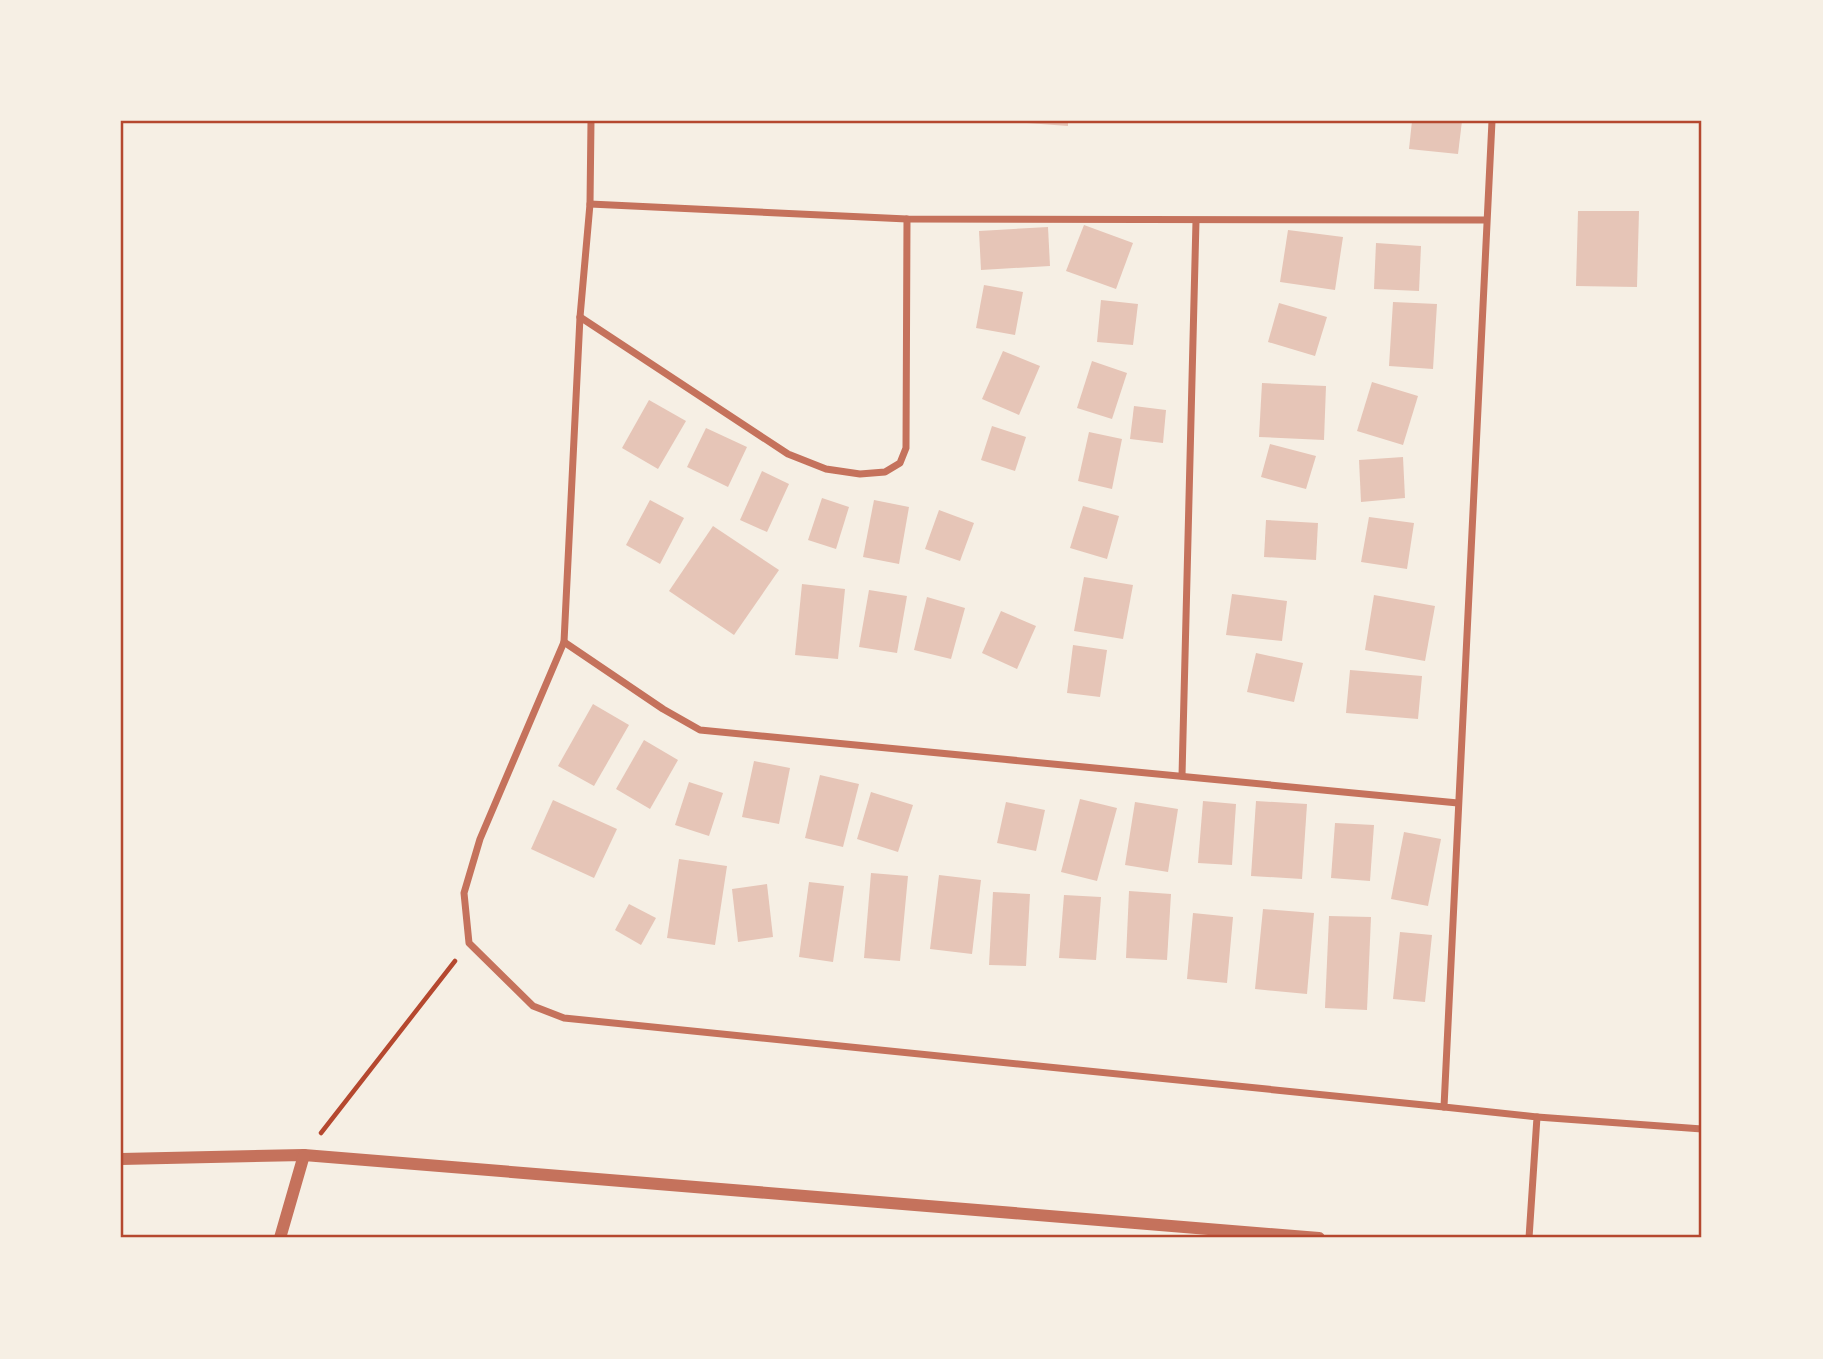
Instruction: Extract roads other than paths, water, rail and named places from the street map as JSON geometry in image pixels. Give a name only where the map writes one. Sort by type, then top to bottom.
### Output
[{"type":"street","points":[[591,121],[590,204],[580,317],[564,642],[480,839],[464,893],[469,943],[533,1006],[564,1018],[1537,1117],[1702,1129]]},
{"type":"street","points":[[1444,1107],[1492,121]]},
{"type":"street","points":[[590,204],[906,219],[1486,220]]},
{"type":"street","points":[[580,317],[788,454],[826,470],[860,474],[885,472],[900,463],[906,448],[906,219]]},
{"type":"street","points":[[1182,776],[1196,221]]},
{"type":"street","points":[[564,642],[663,709],[701,730],[1458,803]]},
{"type":"street","points":[[1529,1238],[1537,1117]]},
{"type":"street","points":[[280,1238],[304,1156]]},
{"type":"street","points":[[121,1159],[304,1156],[1319,1238]]}]
